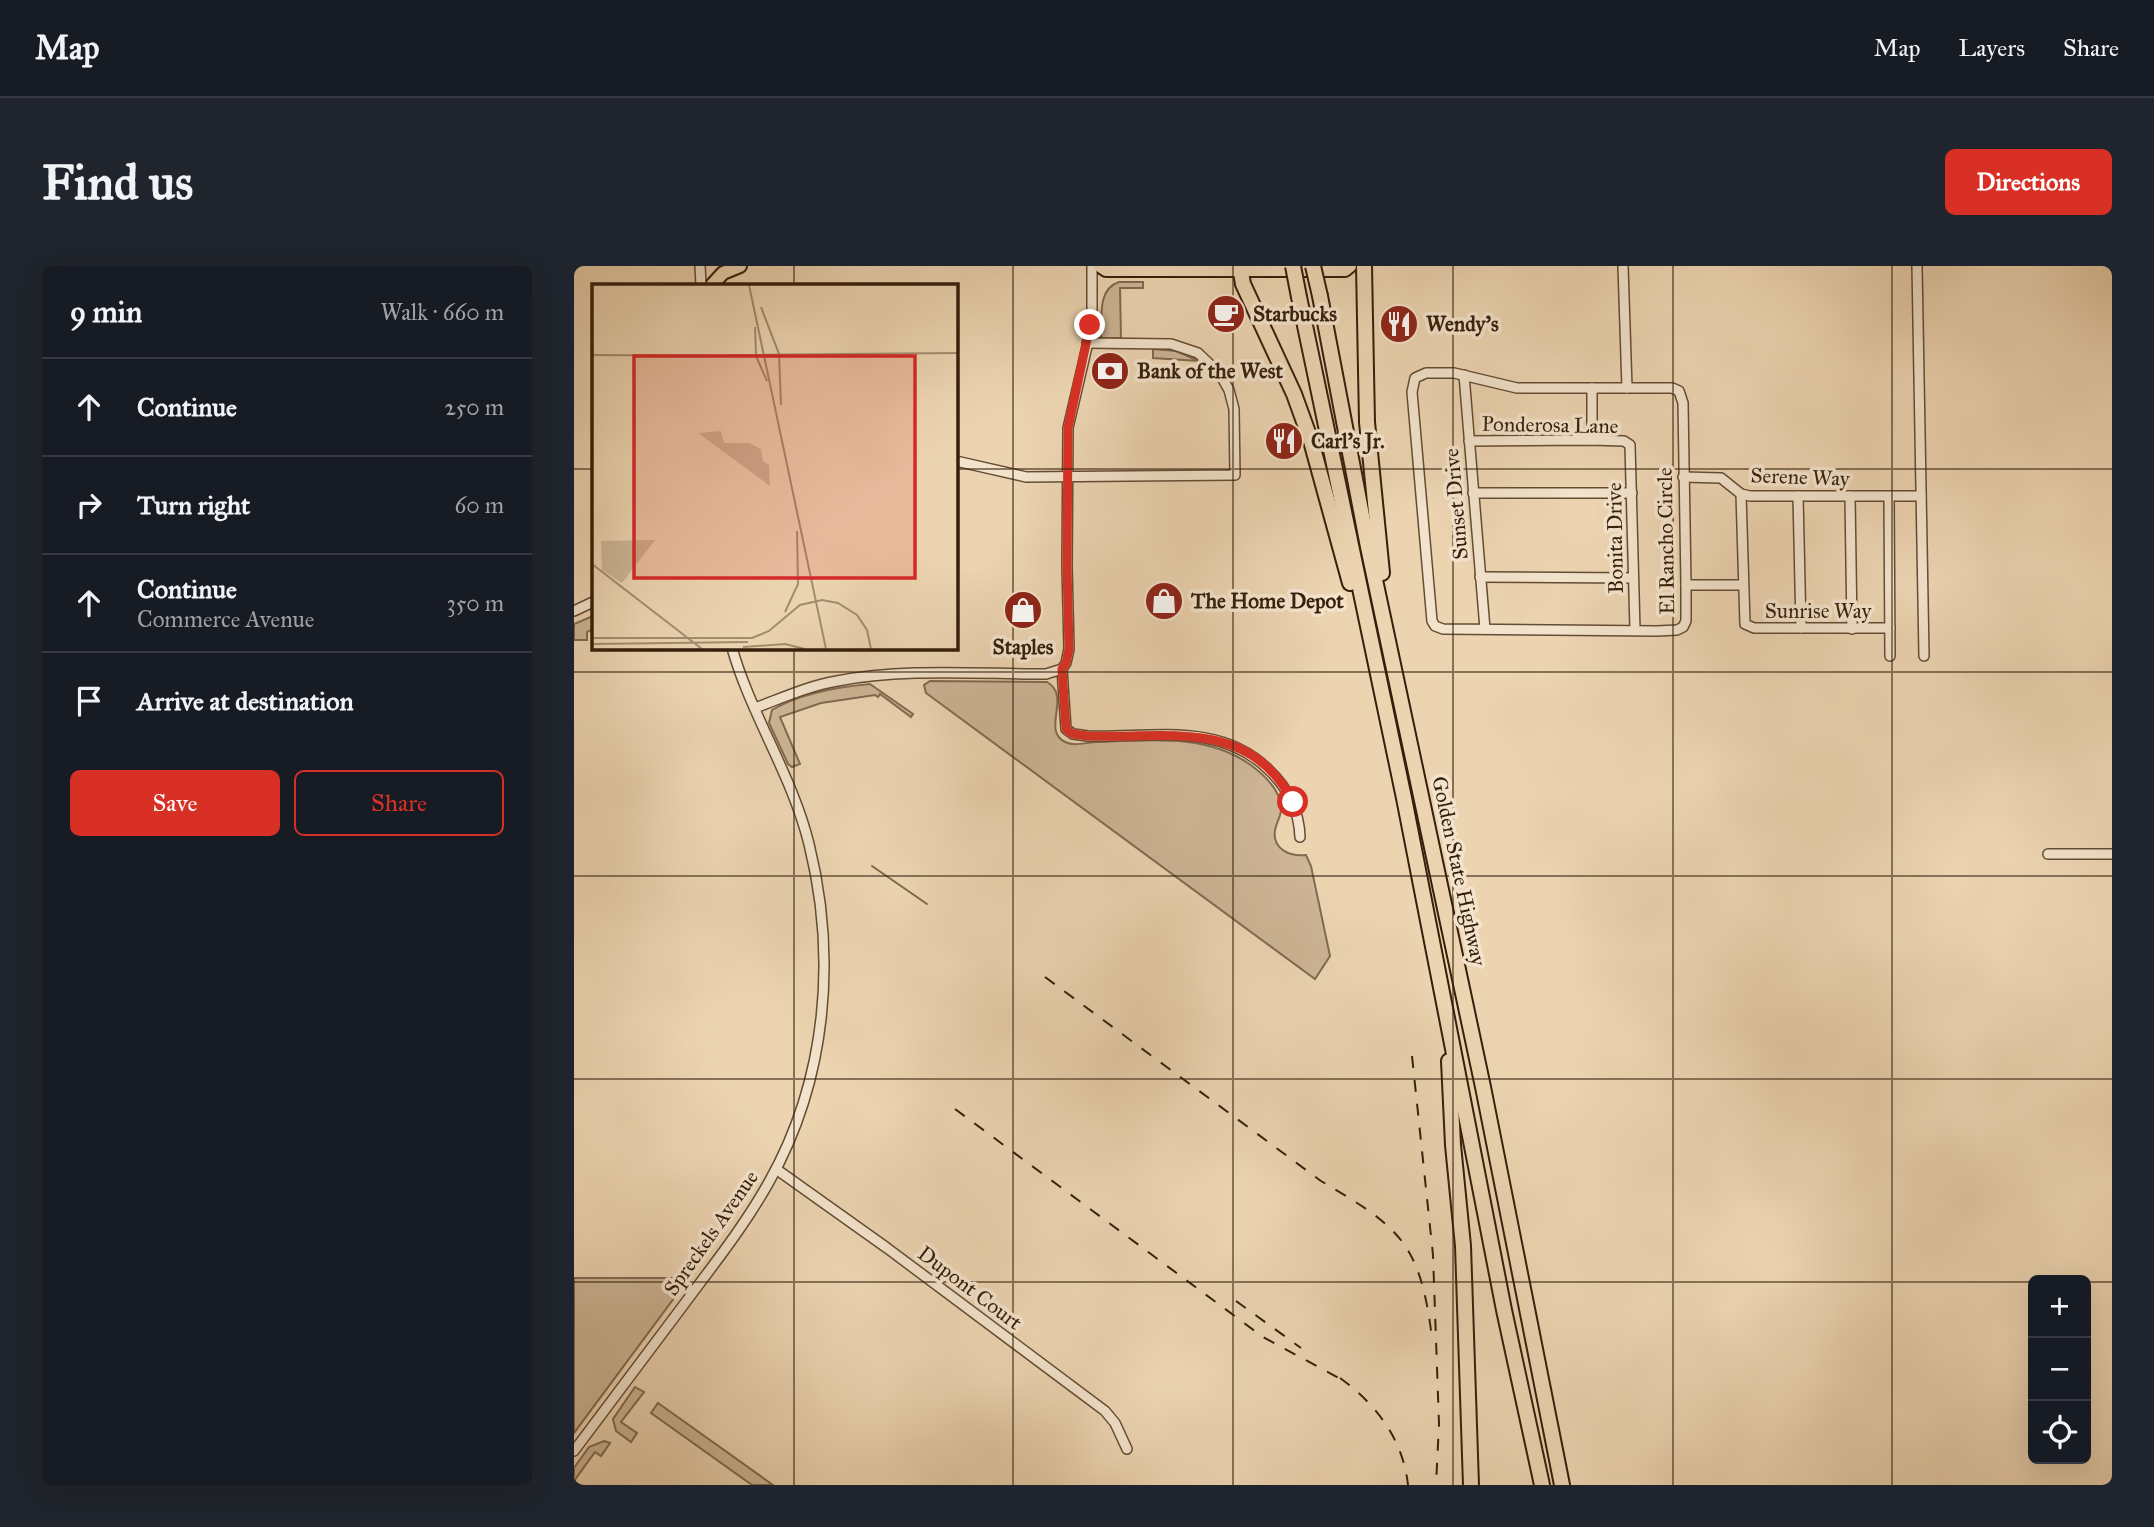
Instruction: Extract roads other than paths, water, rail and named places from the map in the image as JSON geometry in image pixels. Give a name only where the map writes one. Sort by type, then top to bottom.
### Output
[{"type":"highway","name":"Golden State Highway","points":[[1293,266],[1446,1007],[1504,1310],[1542,1485]]},
{"type":"highway","name":"Golden State Highway","points":[[1313,266],[1392,661],[1483,1087],[1562,1485]]},
{"type":"highway","points":[[1364,266],[1367,422],[1392,661]]},
{"type":"highway","points":[[1240,268],[1243,284],[1294,394],[1311,441],[1392,744]]},
{"type":"highway","points":[[1446,1007],[1453,1145],[1466,1304],[1471,1485]]},
{"type":"main road","points":[[713,284],[723,273],[740,266]]},
{"type":"main road","points":[[1100,266],[1106,270],[1345,270],[1350,266]]},
{"type":"street","points":[[700,266],[701,284]]},
{"type":"street","points":[[1092,266],[1092,317],[1068,428],[1069,649],[1062,669],[1066,729],[1073,734],[1088,736],[1208,737],[1245,750],[1275,775],[1288,793],[1300,824],[1300,837]]},
{"type":"street","points":[[1623,266],[1627,388]]},
{"type":"street","points":[[1917,266],[1924,656]]},
{"type":"street","points":[[957,461],[1018,476],[1235,475],[1234,408],[1229,390],[1220,373],[1198,353],[1171,344],[1087,343]]},
{"type":"street","name":"El Rancho Circle","points":[[1454,373],[1517,387],[1592,388],[1672,388],[1681,394],[1686,585],[1686,621],[1683,627],[1677,630],[1634,630],[1443,629],[1435,626],[1412,392],[1415,378],[1419,374],[1454,373]]},
{"type":"street","name":"Sunset Drive","points":[[1464,375],[1485,629]]},
{"type":"street","points":[[1592,388],[1592,440]]},
{"type":"street","name":"Ponderosa Lane","points":[[1469,441],[1592,440],[1624,441],[1630,445]]},
{"type":"street","name":"Bonita Drive","points":[[1630,445],[1634,630]]},
{"type":"street","name":"Serene Way","points":[[1683,477],[1721,478],[1741,494],[1921,496]]},
{"type":"street","points":[[1473,494],[1632,493]]},
{"type":"street","points":[[1741,494],[1743,585]]},
{"type":"street","points":[[1798,496],[1801,628]]},
{"type":"street","points":[[1850,496],[1852,629]]},
{"type":"street","points":[[1889,497],[1890,656]]},
{"type":"street","points":[[1480,577],[1633,578]]},
{"type":"street","name":"Sunrise Way","points":[[1686,585],[1743,585],[1744,620],[1748,626],[1754,628],[1890,628]]},
{"type":"street","points":[[574,611],[592,602]]},
{"type":"street","name":"Spreckels Avenue","points":[[574,1451],[736,1234],[776,1169],[798,1119],[821,1028],[825,946],[823,916],[808,841],[798,807],[732,649]]},
{"type":"street","points":[[755,708],[799,691],[834,681],[866,676],[1046,674],[1062,669]]},
{"type":"street","points":[[2048,854],[2112,854]]},
{"type":"street","name":"Dupont Court","points":[[776,1169],[887,1248],[1105,1411],[1115,1423],[1127,1449]]},
{"type":"waterway","points":[[872,866],[927,904]]},
{"type":"railway","points":[[1045,977],[1321,1181],[1388,1226],[1413,1259],[1421,1280],[1432,1338]]},
{"type":"railway","points":[[1412,1056],[1433,1255],[1439,1424],[1436,1485]]},
{"type":"railway","points":[[955,1109],[1263,1337],[1348,1383]]},
{"type":"railway","points":[[1236,1301],[1301,1348]]},
{"type":"railway","points":[[1340,1378],[1365,1399],[1386,1424],[1400,1453],[1408,1485]]},
{"type":"place","name":"Starbucks","points":[[1226,314]]},
{"type":"place","name":"Wendy's","points":[[1399,324]]},
{"type":"place","name":"Bank of the West","points":[[1110,371]]},
{"type":"place","name":"Carl's Jr.","points":[[1284,441]]},
{"type":"place","name":"The Home Depot","points":[[1164,601]]},
{"type":"place","name":"Staples","points":[[1023,610]]}]
